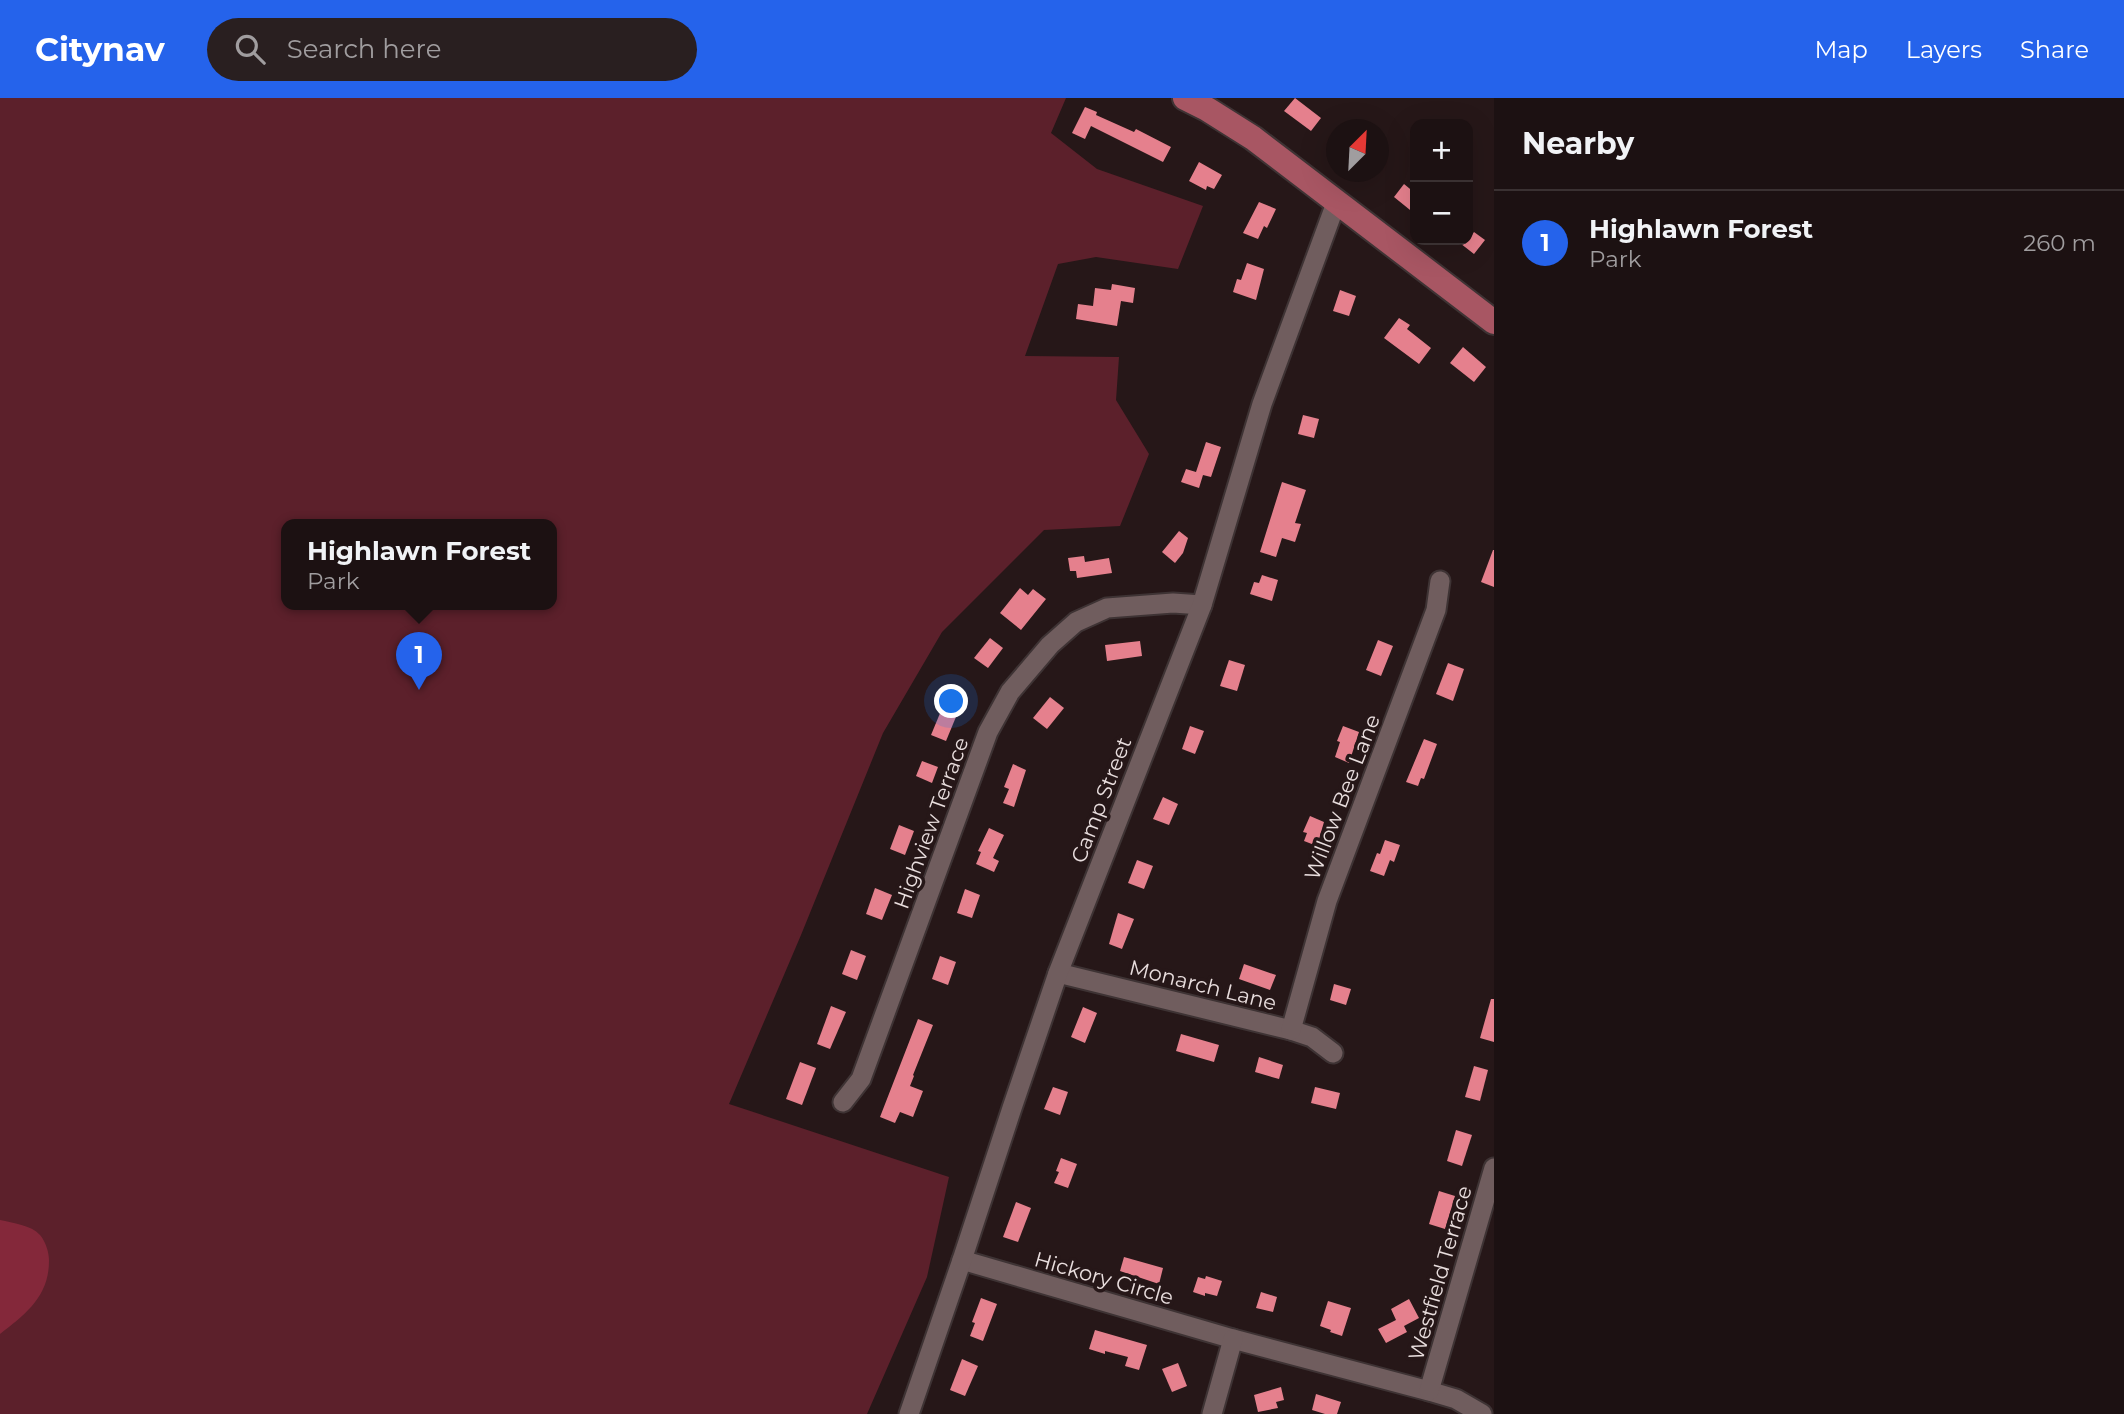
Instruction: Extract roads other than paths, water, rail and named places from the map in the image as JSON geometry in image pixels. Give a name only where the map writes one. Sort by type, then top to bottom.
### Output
[{"type":"main road","points":[[1185,98],[1253,138],[1494,323]]},
{"type":"street","name":"Camp Street","points":[[909,1414],[1058,973],[1202,605],[1262,404],[1336,203]]},
{"type":"street","name":"Willow Bee Lane","points":[[1291,1030],[1327,901],[1436,610],[1440,581]]},
{"type":"street","name":"Highview Terrace","points":[[843,1102],[861,1079],[988,732],[1010,692],[1050,645],[1076,622],[1107,608],[1163,603],[1202,605]]},
{"type":"street","name":"Monarch Lane","points":[[1058,973],[1291,1030],[1312,1037],[1333,1053]]},
{"type":"street","name":"Westfield Terrace","points":[[1429,1391],[1494,1168]]},
{"type":"street","name":"Hickory Circle","points":[[962,1260],[1233,1339],[1429,1391],[1456,1399],[1482,1414]]},
{"type":"street","points":[[1212,1414],[1233,1339]]},
{"type":"place","name":"Highlawn Forest","points":[[419,690]]}]
